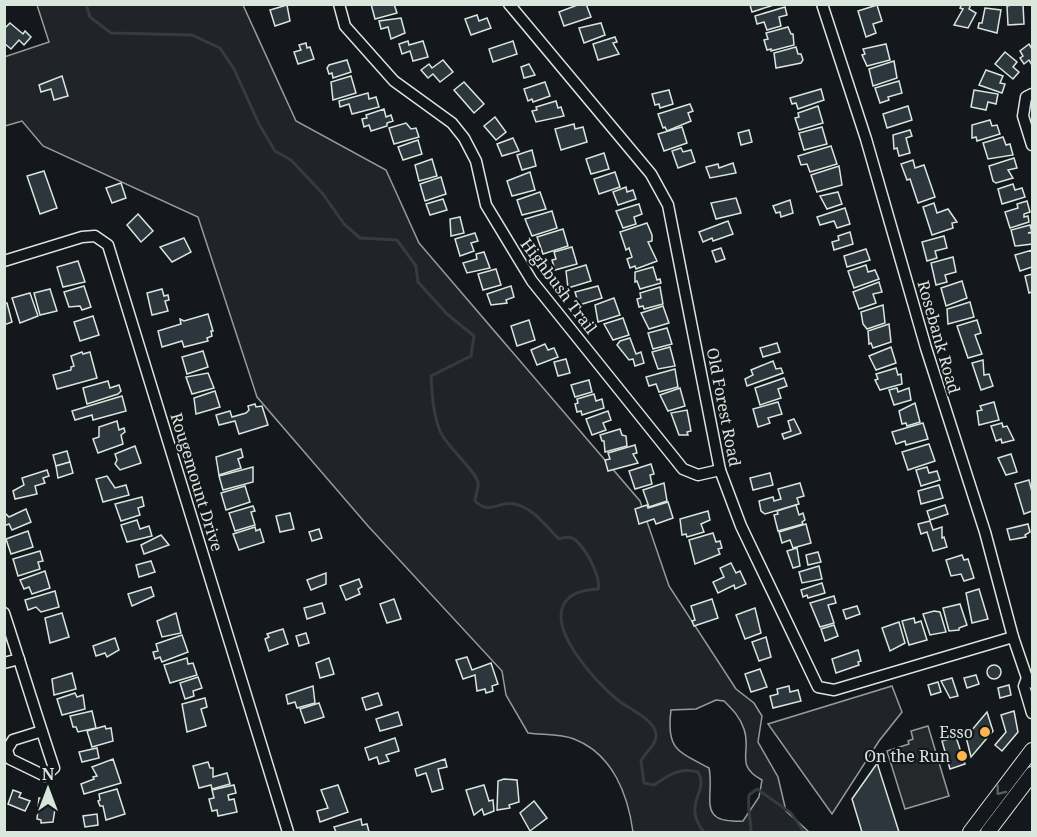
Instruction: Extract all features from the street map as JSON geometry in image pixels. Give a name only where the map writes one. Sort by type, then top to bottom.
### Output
[{"type":"main road","points":[[970,832],[1032,750]]},
{"type":"main road","points":[[988,832],[1028,787],[1032,774]]},
{"type":"street","name":"Highbush Trail","points":[[339,4],[345,26],[394,81],[452,123],[464,138],[476,161],[486,205],[532,281],[683,470],[698,475],[720,470]]},
{"type":"street","name":"Old Forest Road","points":[[509,4],[651,174],[668,205],[720,470],[741,526],[818,687],[834,690],[1013,637]]},
{"type":"street","name":"Rosebank Road","points":[[822,4],[866,139],[926,348],[984,532],[1013,637],[1030,681],[1024,686],[1032,713]]},
{"type":"street","points":[[1032,94],[1026,97],[1023,116],[1032,145]]},
{"type":"street","name":"Rougemount Drive","points":[[4,261],[82,237],[95,236],[108,245],[288,832]]},
{"type":"street","points":[[4,613],[54,768],[45,776],[9,759],[7,750],[13,740],[42,731]]},
{"type":"street","points":[[4,663],[19,659]]},
{"type":"shaded area","points":[[37,5],[243,5],[296,121],[386,170],[419,243],[640,501],[669,586],[736,689],[754,703],[762,716],[758,742],[778,777],[786,811],[809,832],[633,832],[622,790],[616,777],[599,755],[588,746],[569,737],[528,733],[506,695],[502,671],[368,526],[257,397],[198,217],[43,146],[22,121],[5,126],[4,57],[49,42]],"holes":[[[716,700],[724,701],[738,717],[744,729],[748,769],[762,780],[759,797],[743,821],[728,821],[718,818],[713,813],[710,807],[709,768],[676,747],[670,733],[671,710],[696,709]]]},
{"type":"shaded area","points":[[892,686],[902,712],[879,741],[832,814],[768,724]]},
{"type":"shaded area","points":[[928,726],[949,796],[905,809],[887,751],[909,744],[908,741],[913,739],[911,731]]},
{"type":"building","points":[[371,4],[394,4],[397,13],[375,19]]},
{"type":"building","points":[[586,4],[591,17],[564,26],[559,12]]},
{"type":"building","points":[[777,4],[752,12],[750,5]]},
{"type":"building","points":[[962,4],[971,4],[969,9],[976,13],[968,28],[954,25],[963,9],[960,8]]},
{"type":"building","points":[[1023,4],[1024,24],[1008,25],[1007,6]]},
{"type":"building","points":[[287,5],[290,21],[275,26],[270,10]]},
{"type":"building","points":[[877,5],[882,21],[873,24],[876,33],[866,37],[858,11]]},
{"type":"building","points":[[785,7],[787,15],[779,17],[781,26],[767,30],[764,22],[757,24],[755,16]]},
{"type":"building","points":[[985,8],[1001,10],[997,33],[978,28],[979,23],[982,23]]},
{"type":"building","points":[[477,15],[479,21],[487,18],[491,28],[471,35],[465,19]]},
{"type":"building","points":[[401,18],[405,33],[391,39],[388,27],[381,29],[379,21]]},
{"type":"building","points":[[10,23],[23,34],[25,31],[31,37],[24,45],[19,40],[11,49],[4,43],[4,29]]},
{"type":"building","points":[[601,23],[605,35],[584,43],[579,28]]},
{"type":"building","points":[[788,27],[793,34],[794,45],[767,50],[764,40],[768,39],[766,33]]},
{"type":"building","points":[[615,37],[617,42],[613,43],[619,54],[598,60],[593,44]]},
{"type":"building","points":[[408,41],[409,45],[423,41],[428,57],[413,61],[410,51],[402,54],[399,44]]},
{"type":"building","points":[[513,41],[517,54],[493,62],[489,49]]},
{"type":"building","points":[[306,43],[314,59],[298,64],[294,52],[301,50],[299,45]]},
{"type":"building","points":[[886,44],[890,60],[867,66],[862,55],[865,54],[863,49]]},
{"type":"building","points":[[1029,44],[1032,49],[1032,65],[1029,60],[1024,64],[1020,58],[1023,56],[1020,51]]},
{"type":"building","points":[[796,47],[803,60],[801,63],[776,68],[774,53]]},
{"type":"building","points":[[1005,52],[1017,62],[1013,67],[1019,72],[1013,79],[995,64]]},
{"type":"building","points":[[347,60],[351,72],[333,78],[332,73],[329,74],[327,68],[329,65]]},
{"type":"building","points":[[443,60],[453,72],[440,82],[433,74],[428,78],[421,70],[429,64],[432,68]]},
{"type":"building","points":[[894,61],[897,78],[873,86],[869,69]]},
{"type":"building","points":[[529,64],[535,75],[524,78],[521,67]]},
{"type":"building","points":[[986,70],[1003,76],[1000,83],[1005,84],[1002,93],[979,85]]},
{"type":"building","points":[[62,76],[68,96],[54,100],[51,89],[41,92],[39,85]]},
{"type":"building","points":[[351,76],[356,93],[333,100],[331,82]]},
{"type":"building","points":[[899,81],[902,93],[888,97],[889,100],[880,103],[875,88]]},
{"type":"building","points":[[464,82],[484,104],[474,113],[454,90]]},
{"type":"building","points":[[545,82],[550,96],[533,102],[532,99],[528,101],[524,89]]},
{"type":"building","points":[[821,89],[824,100],[798,109],[796,103],[792,104],[790,98]]},
{"type":"building","points":[[669,90],[673,104],[660,108],[659,104],[655,105],[652,94]]},
{"type":"building","points":[[974,90],[998,94],[996,104],[988,102],[986,110],[971,107]]},
{"type":"building","points":[[368,93],[369,99],[376,97],[379,107],[352,114],[349,104],[340,107],[339,101]]},
{"type":"building","points":[[556,101],[564,116],[536,122],[532,111],[537,110],[536,107]]},
{"type":"building","points":[[690,104],[693,111],[688,113],[691,121],[667,131],[665,127],[663,128],[658,114]]},
{"type":"building","points":[[818,106],[823,123],[799,130],[795,118],[799,117],[798,113]]},
{"type":"building","points":[[908,106],[912,120],[887,128],[883,114]]},
{"type":"building","points":[[384,109],[386,117],[391,115],[393,121],[387,123],[387,126],[371,131],[369,125],[364,127],[362,119],[367,118],[366,115]]},
{"type":"building","points":[[495,117],[506,132],[496,140],[484,126]]},
{"type":"building","points":[[990,120],[992,126],[997,125],[1000,134],[977,141],[976,137],[972,138],[972,125]]},
{"type":"building","points":[[406,123],[411,129],[416,128],[419,137],[394,144],[389,128]]},
{"type":"building","points":[[574,124],[575,129],[583,127],[587,142],[561,150],[555,129]]},
{"type":"building","points":[[682,127],[687,143],[664,151],[658,134]]},
{"type":"building","points":[[822,127],[827,144],[804,150],[799,133]]},
{"type":"building","points":[[749,130],[752,142],[741,145],[738,133]]},
{"type":"building","points":[[910,130],[912,136],[906,138],[910,153],[899,156],[897,148],[894,149],[893,135]]},
{"type":"building","points":[[1003,137],[1006,145],[1010,144],[1013,155],[988,159],[983,143]]},
{"type":"building","points":[[513,138],[519,151],[502,156],[497,144]]},
{"type":"building","points":[[418,140],[422,154],[403,160],[398,147]]},
{"type":"building","points":[[831,146],[837,164],[810,172],[807,164],[801,165],[798,156]]},
{"type":"building","points":[[681,148],[683,152],[691,150],[695,162],[678,168],[672,151]]},
{"type":"building","points":[[532,150],[536,166],[522,170],[517,155]]},
{"type":"building","points":[[604,153],[609,169],[591,174],[586,159]]},
{"type":"building","points":[[1014,158],[1017,168],[1008,170],[1013,178],[996,183],[993,181],[989,166]]},
{"type":"building","points":[[432,159],[437,176],[419,181],[415,165]]},
{"type":"building","points":[[913,160],[915,168],[924,165],[935,197],[918,203],[910,179],[907,180],[901,164]]},
{"type":"building","points":[[733,163],[736,173],[710,178],[706,167],[718,164],[719,168]]},
{"type":"building","points":[[839,166],[842,185],[817,192],[811,175]]},
{"type":"building","points":[[44,171],[57,208],[40,214],[27,176]]},
{"type":"building","points":[[530,172],[535,190],[512,196],[507,181]]},
{"type":"building","points":[[615,172],[620,187],[599,194],[594,179]]},
{"type":"building","points":[[441,177],[446,194],[425,201],[420,184]]},
{"type":"building","points":[[121,183],[126,198],[112,203],[106,188]]},
{"type":"building","points":[[1013,184],[1015,190],[1022,188],[1025,197],[1002,204],[998,189]]},
{"type":"building","points":[[626,187],[627,192],[633,190],[636,199],[618,205],[613,192]]},
{"type":"building","points":[[540,192],[546,209],[522,215],[517,200]]},
{"type":"building","points":[[838,192],[842,204],[827,209],[820,196]]},
{"type":"building","points":[[736,198],[741,213],[716,219],[711,203]]},
{"type":"building","points":[[443,199],[447,210],[430,215],[426,204]]},
{"type":"building","points":[[790,200],[793,213],[781,217],[780,212],[776,213],[773,206]]},
{"type":"building","points":[[1027,201],[1030,212],[1024,214],[1024,217],[1028,216],[1029,222],[1010,228],[1005,212],[1018,208],[1017,204]]},
{"type":"building","points":[[934,203],[937,213],[948,209],[957,222],[952,223],[953,228],[932,235],[923,207]]},
{"type":"building","points":[[639,204],[642,214],[634,217],[636,224],[623,228],[616,211]]},
{"type":"building","points":[[845,208],[850,224],[837,228],[834,221],[820,225],[817,217]]},
{"type":"building","points":[[552,211],[557,228],[532,236],[525,219]]},
{"type":"building","points":[[138,214],[153,231],[141,242],[127,225]]},
{"type":"building","points":[[460,217],[464,233],[451,236],[450,219]]},
{"type":"building","points":[[728,221],[733,234],[703,242],[699,232]]},
{"type":"building","points":[[647,223],[652,235],[652,241],[648,242],[657,261],[636,269],[635,266],[630,268],[627,259],[632,257],[629,248],[626,250],[620,232]]},
{"type":"building","points":[[1030,225],[1032,232],[1028,233],[1032,233],[1032,244],[1015,246],[1011,230]]},
{"type":"building","points":[[563,229],[568,246],[543,254],[537,237]]},
{"type":"building","points":[[850,232],[853,244],[834,250],[832,242],[839,240],[838,236]]},
{"type":"building","points":[[475,233],[478,241],[471,243],[474,251],[460,256],[455,239]]},
{"type":"building","points":[[944,236],[947,248],[935,251],[937,258],[927,261],[922,242]]},
{"type":"building","points":[[184,238],[191,252],[172,262],[160,247]]},
{"type":"building","points":[[572,247],[577,264],[555,270],[552,260],[556,259],[554,252]]},
{"type":"building","points":[[721,248],[725,259],[716,262],[712,251]]},
{"type":"building","points":[[866,249],[870,260],[847,267],[844,256]]},
{"type":"building","points":[[1032,250],[1032,267],[1020,271],[1015,255]]},
{"type":"building","points":[[484,252],[490,268],[467,273],[463,263],[477,259],[476,254]]},
{"type":"building","points":[[953,257],[956,272],[945,275],[947,282],[936,285],[931,263]]},
{"type":"building","points":[[78,261],[85,282],[63,287],[57,267]]},
{"type":"building","points":[[586,265],[591,281],[568,288],[566,271]]},
{"type":"building","points":[[866,265],[868,272],[875,270],[879,279],[854,288],[848,271]]},
{"type":"building","points":[[653,267],[657,280],[660,279],[661,283],[640,289],[637,281],[635,282],[635,272]]},
{"type":"building","points":[[496,269],[501,285],[483,290],[478,274]]},
{"type":"building","points":[[1032,274],[1032,292],[1029,293],[1025,276]]},
{"type":"building","points":[[962,281],[967,298],[946,306],[941,288]]},
{"type":"building","points":[[879,282],[882,292],[873,294],[876,303],[859,309],[853,292]]},
{"type":"building","points":[[84,286],[91,307],[82,310],[80,306],[69,307],[64,292]]},
{"type":"building","points":[[511,286],[514,297],[506,300],[507,303],[491,305],[487,294]]},
{"type":"building","points":[[598,286],[602,298],[579,305],[575,292]]},
{"type":"building","points":[[660,287],[663,304],[644,309],[643,306],[639,307],[637,299],[641,298],[640,293]]},
{"type":"building","points":[[50,289],[57,311],[40,315],[34,293]]},
{"type":"building","points":[[162,289],[164,296],[168,295],[169,300],[165,301],[168,311],[152,315],[147,293]]},
{"type":"building","points":[[30,293],[38,316],[20,323],[12,298]]},
{"type":"building","points":[[614,298],[620,315],[598,322],[595,305]]},
{"type":"building","points":[[970,302],[974,317],[948,324],[947,309]]},
{"type":"building","points":[[4,303],[7,303],[12,322],[4,325]]},
{"type":"building","points":[[883,305],[885,323],[867,329],[863,324],[861,312]]},
{"type":"building","points":[[663,306],[669,323],[649,329],[641,313]]},
{"type":"building","points":[[208,314],[213,331],[211,331],[212,336],[207,338],[208,341],[184,347],[182,341],[162,347],[158,331],[181,324],[180,319],[184,321]]},
{"type":"building","points":[[93,316],[99,335],[80,341],[74,322]]},
{"type":"building","points":[[623,318],[629,335],[613,340],[604,324]]},
{"type":"building","points":[[529,320],[535,340],[517,346],[511,326]]},
{"type":"building","points":[[977,320],[981,333],[975,335],[982,354],[968,358],[957,326]]},
{"type":"building","points":[[889,324],[891,342],[873,348],[871,343],[869,344],[868,331]]},
{"type":"building","points":[[667,328],[672,344],[653,349],[648,333]]},
{"type":"building","points":[[630,338],[636,354],[641,352],[644,363],[635,366],[633,359],[629,360],[617,345],[620,341]]},
{"type":"building","points":[[777,343],[780,352],[763,357],[760,348]]},
{"type":"building","points":[[545,344],[548,350],[554,348],[558,357],[537,365],[531,350]]},
{"type":"building","points":[[670,347],[675,366],[658,369],[652,352]]},
{"type":"building","points":[[891,347],[896,363],[876,370],[869,356]]},
{"type":"building","points":[[203,351],[208,367],[187,374],[182,357]]},
{"type":"building","points":[[82,352],[83,354],[90,352],[97,378],[57,389],[53,375],[71,370],[74,366],[71,356]]},
{"type":"building","points":[[566,359],[570,373],[558,376],[554,362]]},
{"type":"building","points":[[983,360],[984,375],[989,374],[993,386],[981,390],[972,363]]},
{"type":"building","points":[[773,361],[776,369],[781,368],[783,373],[747,386],[745,379],[753,375],[751,370]]},
{"type":"building","points":[[896,368],[898,375],[901,374],[902,384],[880,390],[875,380],[878,379],[876,374]]},
{"type":"building","points":[[675,369],[678,387],[659,392],[656,384],[649,386],[646,377]]},
{"type":"building","points":[[208,373],[214,388],[192,394],[186,377]]},
{"type":"building","points":[[784,378],[787,386],[778,389],[781,398],[760,405],[755,388]]},
{"type":"building","points":[[589,380],[592,392],[575,397],[571,385]]},
{"type":"building","points":[[108,381],[110,388],[119,385],[121,391],[87,404],[83,388]]},
{"type":"building","points":[[680,388],[685,406],[668,411],[660,395]]},
{"type":"building","points":[[897,388],[898,392],[909,388],[911,400],[894,405],[889,390]]},
{"type":"building","points":[[215,391],[220,407],[196,414],[194,398]]},
{"type":"building","points":[[594,394],[596,401],[602,399],[604,408],[582,415],[581,411],[577,412],[575,404],[578,403],[577,399]]},
{"type":"building","points":[[122,396],[126,411],[93,420],[92,415],[75,420],[72,411]]},
{"type":"building","points":[[778,402],[782,414],[768,418],[770,423],[758,427],[753,409]]},
{"type":"building","points":[[994,402],[999,420],[979,425],[977,411],[982,410],[980,406]]},
{"type":"building","points":[[915,403],[920,422],[907,426],[906,423],[902,424],[899,411]]},
{"type":"building","points":[[255,404],[256,407],[262,406],[268,425],[239,434],[235,421],[219,425],[216,415],[230,411],[232,417],[246,413],[249,410],[248,406]]},
{"type":"building","points":[[687,410],[691,431],[687,432],[688,435],[679,435],[671,413]]},
{"type":"building","points":[[608,411],[611,420],[603,423],[606,430],[592,435],[586,419]]},
{"type":"building","points":[[794,419],[801,433],[784,439],[782,434],[791,431],[788,421]]},
{"type":"building","points":[[117,421],[119,430],[124,428],[125,432],[121,435],[123,444],[98,453],[93,439],[99,437],[99,427]]},
{"type":"building","points":[[923,423],[928,439],[906,445],[905,441],[896,444],[892,432]]},
{"type":"building","points":[[1002,423],[1003,427],[1007,426],[1014,440],[1002,443],[1001,439],[996,441],[991,426]]},
{"type":"building","points":[[620,429],[622,435],[626,436],[627,446],[605,452],[604,441],[600,435]]},
{"type":"building","points":[[929,444],[935,461],[908,470],[902,452]]},
{"type":"building","points":[[635,445],[637,453],[633,454],[638,463],[608,471],[605,460],[610,459],[608,453]]},
{"type":"building","points":[[135,446],[141,463],[120,470],[115,464],[117,460],[115,454]]},
{"type":"building","points":[[241,449],[243,457],[238,459],[241,468],[219,475],[216,457]]},
{"type":"building","points":[[67,451],[70,462],[56,466],[53,455]]},
{"type":"building","points":[[1011,454],[1017,472],[1006,475],[998,458]]},
{"type":"building","points":[[70,462],[73,473],[58,478],[56,466]]},
{"type":"building","points":[[651,464],[654,474],[650,475],[652,484],[635,489],[629,471]]},
{"type":"building","points":[[253,467],[253,482],[223,490],[219,476]]},
{"type":"building","points":[[927,467],[929,473],[937,471],[940,480],[921,486],[916,470]]},
{"type":"building","points":[[47,470],[49,476],[43,478],[45,483],[35,486],[37,494],[15,499],[13,491],[24,485],[22,478]]},
{"type":"building","points":[[770,473],[773,485],[753,490],[750,478]]},
{"type":"building","points":[[107,476],[115,488],[126,485],[129,495],[103,502],[96,479]]},
{"type":"building","points":[[1029,480],[1032,492],[1032,511],[1024,514],[1015,484]]},
{"type":"building","points":[[664,483],[667,501],[649,507],[643,490]]},
{"type":"building","points":[[800,483],[804,496],[797,498],[799,504],[765,514],[761,511],[759,501],[773,497],[774,501],[781,499],[778,489]]},
{"type":"building","points":[[939,485],[943,498],[921,504],[918,491]]},
{"type":"building","points":[[245,486],[250,502],[226,510],[221,493]]},
{"type":"building","points":[[142,497],[144,506],[138,508],[140,515],[121,521],[115,504]]},
{"type":"building","points":[[668,502],[673,518],[656,524],[654,519],[639,524],[635,509]]},
{"type":"building","points":[[796,505],[799,515],[803,513],[805,520],[803,524],[778,531],[774,515],[778,514],[777,511]]},
{"type":"building","points":[[945,505],[948,514],[930,520],[927,511]]},
{"type":"building","points":[[253,506],[255,511],[251,512],[255,525],[235,531],[229,513]]},
{"type":"building","points":[[26,509],[31,522],[12,530],[9,524],[4,526],[4,512],[9,517]]},
{"type":"building","points":[[708,511],[710,520],[701,524],[704,532],[687,537],[686,534],[682,535],[680,519]]},
{"type":"building","points":[[290,513],[294,529],[280,532],[276,516]]},
{"type":"building","points":[[137,520],[140,529],[149,526],[152,536],[127,542],[121,525]]},
{"type":"building","points":[[930,521],[933,530],[942,527],[942,538],[944,537],[947,547],[933,551],[927,532],[921,534],[918,524]]},
{"type":"building","points":[[806,524],[811,543],[793,548],[790,540],[782,543],[779,532]]},
{"type":"building","points":[[1028,524],[1030,532],[1025,535],[1026,537],[1010,540],[1007,529]]},
{"type":"building","points":[[255,527],[256,531],[260,529],[264,542],[239,550],[233,534]]},
{"type":"building","points":[[319,529],[322,538],[312,541],[309,532]]},
{"type":"building","points":[[28,531],[33,547],[11,554],[6,539]]},
{"type":"building","points":[[713,533],[716,542],[720,541],[722,548],[718,549],[720,554],[695,564],[689,540]]},
{"type":"building","points":[[161,535],[169,545],[144,554],[141,545]]},
{"type":"building","points":[[797,548],[800,566],[793,568],[787,551]]},
{"type":"building","points":[[40,551],[43,561],[38,562],[40,569],[18,576],[13,559]]},
{"type":"building","points":[[818,552],[821,562],[808,565],[806,555]]},
{"type":"building","points":[[962,555],[964,560],[968,559],[974,578],[964,581],[961,574],[951,576],[946,560]]},
{"type":"building","points":[[151,561],[155,572],[139,577],[136,565]]},
{"type":"building","points":[[731,563],[736,573],[740,571],[746,584],[735,589],[734,585],[718,593],[713,582],[724,577],[720,568]]},
{"type":"building","points":[[819,566],[822,579],[802,583],[799,572]]},
{"type":"building","points":[[45,571],[50,588],[32,594],[29,587],[24,589],[20,580]]},
{"type":"building","points":[[326,573],[326,584],[311,590],[307,580]]},
{"type":"building","points":[[359,579],[362,587],[358,589],[360,594],[346,600],[340,586]]},
{"type":"building","points":[[822,583],[825,593],[808,598],[807,595],[803,597],[801,590]]},
{"type":"building","points":[[151,587],[154,596],[132,606],[128,594]]},
{"type":"building","points":[[979,589],[988,619],[972,623],[966,593]]},
{"type":"building","points":[[55,591],[59,607],[41,612],[36,607],[28,610],[25,600]]},
{"type":"building","points":[[834,596],[836,603],[828,605],[834,623],[820,627],[810,603]]},
{"type":"building","points":[[394,599],[401,619],[387,623],[380,604]]},
{"type":"building","points":[[712,599],[718,618],[694,626],[692,621],[695,620],[691,606]]},
{"type":"building","points":[[322,603],[325,613],[307,619],[304,608]]},
{"type":"building","points":[[960,604],[967,625],[959,630],[949,631],[943,608]]},
{"type":"building","points":[[857,606],[860,614],[846,619],[843,610]]},
{"type":"building","points":[[755,608],[761,633],[745,639],[736,615]]},
{"type":"building","points":[[940,612],[946,632],[930,635],[923,614]]},
{"type":"building","points":[[62,613],[69,637],[50,643],[45,618]]},
{"type":"building","points":[[176,613],[181,633],[162,637],[157,621]]},
{"type":"building","points":[[914,618],[915,623],[921,621],[927,640],[909,645],[902,621]]},
{"type":"building","points":[[899,622],[905,643],[890,651],[882,628]]},
{"type":"building","points":[[834,625],[838,636],[825,641],[821,629]]},
{"type":"building","points":[[283,629],[288,644],[269,651],[265,639],[269,637],[267,634]]},
{"type":"building","points":[[306,633],[309,643],[299,646],[296,636]]},
{"type":"building","points":[[182,635],[188,652],[162,662],[160,657],[155,659],[153,652],[158,651],[156,644]]},
{"type":"building","points":[[766,637],[771,657],[759,661],[752,642]]},
{"type":"building","points":[[115,638],[119,650],[107,657],[105,653],[96,656],[93,646]]},
{"type":"building","points":[[858,650],[861,661],[858,662],[859,665],[836,673],[832,659]]},
{"type":"building","points":[[467,657],[472,670],[491,663],[498,684],[492,686],[493,691],[486,693],[485,689],[477,691],[475,675],[463,679],[456,660]]},
{"type":"building","points":[[187,658],[188,664],[193,663],[197,675],[170,683],[164,665]]},
{"type":"building","points":[[329,658],[334,674],[320,678],[316,663]]},
{"type":"building","points":[[991,665],[997,665],[1001,672],[997,679],[991,679],[987,675],[987,669]]},
{"type":"building","points":[[760,669],[767,687],[751,692],[745,674]]},
{"type":"building","points":[[72,673],[76,689],[54,695],[52,679]]},
{"type":"building","points":[[976,675],[979,684],[967,688],[964,678]]},
{"type":"building","points":[[198,677],[202,688],[193,691],[194,696],[185,699],[180,683]]},
{"type":"building","points":[[952,678],[958,696],[950,698],[941,681]]},
{"type":"building","points":[[938,682],[941,692],[931,695],[928,685]]},
{"type":"building","points":[[1009,685],[1011,695],[1000,698],[998,688]]},
{"type":"building","points":[[313,686],[315,703],[297,708],[295,702],[288,704],[286,695]]},
{"type":"building","points":[[789,686],[790,692],[798,690],[801,701],[773,708],[770,696],[778,694],[777,689]]},
{"type":"building","points":[[75,693],[77,697],[83,695],[85,709],[62,715],[57,699]]},
{"type":"building","points":[[378,693],[382,705],[366,710],[362,698]]},
{"type":"building","points":[[205,698],[207,707],[201,709],[206,726],[187,732],[182,704]]},
{"type":"building","points":[[319,703],[324,717],[305,723],[300,709]]},
{"type":"building","points":[[92,711],[96,728],[78,732],[76,727],[73,727],[70,716]]},
{"type":"building","points":[[1014,711],[1018,732],[1002,751],[995,745],[1006,732],[1001,715]]},
{"type":"building","points":[[398,712],[402,725],[380,731],[376,719]]},
{"type":"building","points":[[987,712],[993,731],[971,757],[966,737]]},
{"type":"building","points":[[105,726],[106,729],[111,728],[113,741],[92,747],[87,731]]},
{"type":"building","points":[[956,737],[965,764],[950,769],[942,741]]},
{"type":"building","points":[[395,738],[399,751],[386,755],[389,761],[379,764],[377,757],[369,760],[365,748]]},
{"type":"building","points":[[97,748],[99,758],[82,762],[79,752]]},
{"type":"building","points":[[113,759],[121,783],[84,794],[81,784],[97,776],[92,767]]},
{"type":"building","points":[[445,759],[447,767],[438,769],[443,789],[432,792],[426,773],[417,776],[415,769]]},
{"type":"building","points":[[208,762],[210,768],[213,768],[213,777],[227,773],[230,784],[212,789],[211,785],[199,788],[193,766]]},
{"type":"building","points":[[878,762],[899,832],[862,832],[852,799]]},
{"type":"building","points":[[517,780],[519,802],[509,805],[510,808],[497,810],[498,781]]},
{"type":"building","points":[[234,785],[236,793],[228,795],[229,800],[234,799],[237,812],[218,816],[217,810],[212,811],[209,799],[214,798],[212,790]]},
{"type":"building","points":[[338,785],[348,812],[320,822],[317,811],[328,808],[321,790]]},
{"type":"building","points":[[484,785],[489,801],[493,800],[494,811],[484,815],[482,809],[474,815],[466,790]]},
{"type":"building","points":[[117,789],[125,814],[106,820],[103,806],[100,806],[98,801],[100,800],[99,794]]},
{"type":"building","points":[[13,790],[21,793],[19,797],[30,801],[25,811],[8,804]]},
{"type":"building","points":[[39,798],[56,802],[53,822],[41,823],[41,820],[37,819]]},
{"type":"building","points":[[534,801],[547,818],[530,831],[520,813]]},
{"type":"building","points":[[97,814],[98,825],[85,827],[83,816]]},
{"type":"building","points":[[361,819],[362,825],[367,824],[369,832],[336,832],[334,827]]},
{"type":"waterway","points":[[86,4],[90,17],[111,33],[192,35],[220,48],[234,69],[259,124],[275,151],[291,160],[323,194],[344,224],[360,238],[397,240],[416,266],[418,282],[447,314],[474,336],[471,356],[431,376],[434,411],[440,431],[477,479],[475,501],[485,507],[509,503],[522,506],[534,514],[559,539],[569,537],[574,539],[585,551],[597,576],[598,589],[578,593],[566,601],[561,617],[564,630],[570,644],[589,671],[619,701],[646,719],[654,729],[655,742],[641,761],[644,783],[654,785],[680,771],[698,772],[701,785],[695,813],[704,832]]},
{"type":"waterway","points":[[751,832],[749,795],[757,789],[791,813],[804,832]]},
{"type":"place","name":"Esso","points":[[985,732]]},
{"type":"place","name":"On the Run","points":[[962,756]]}]
